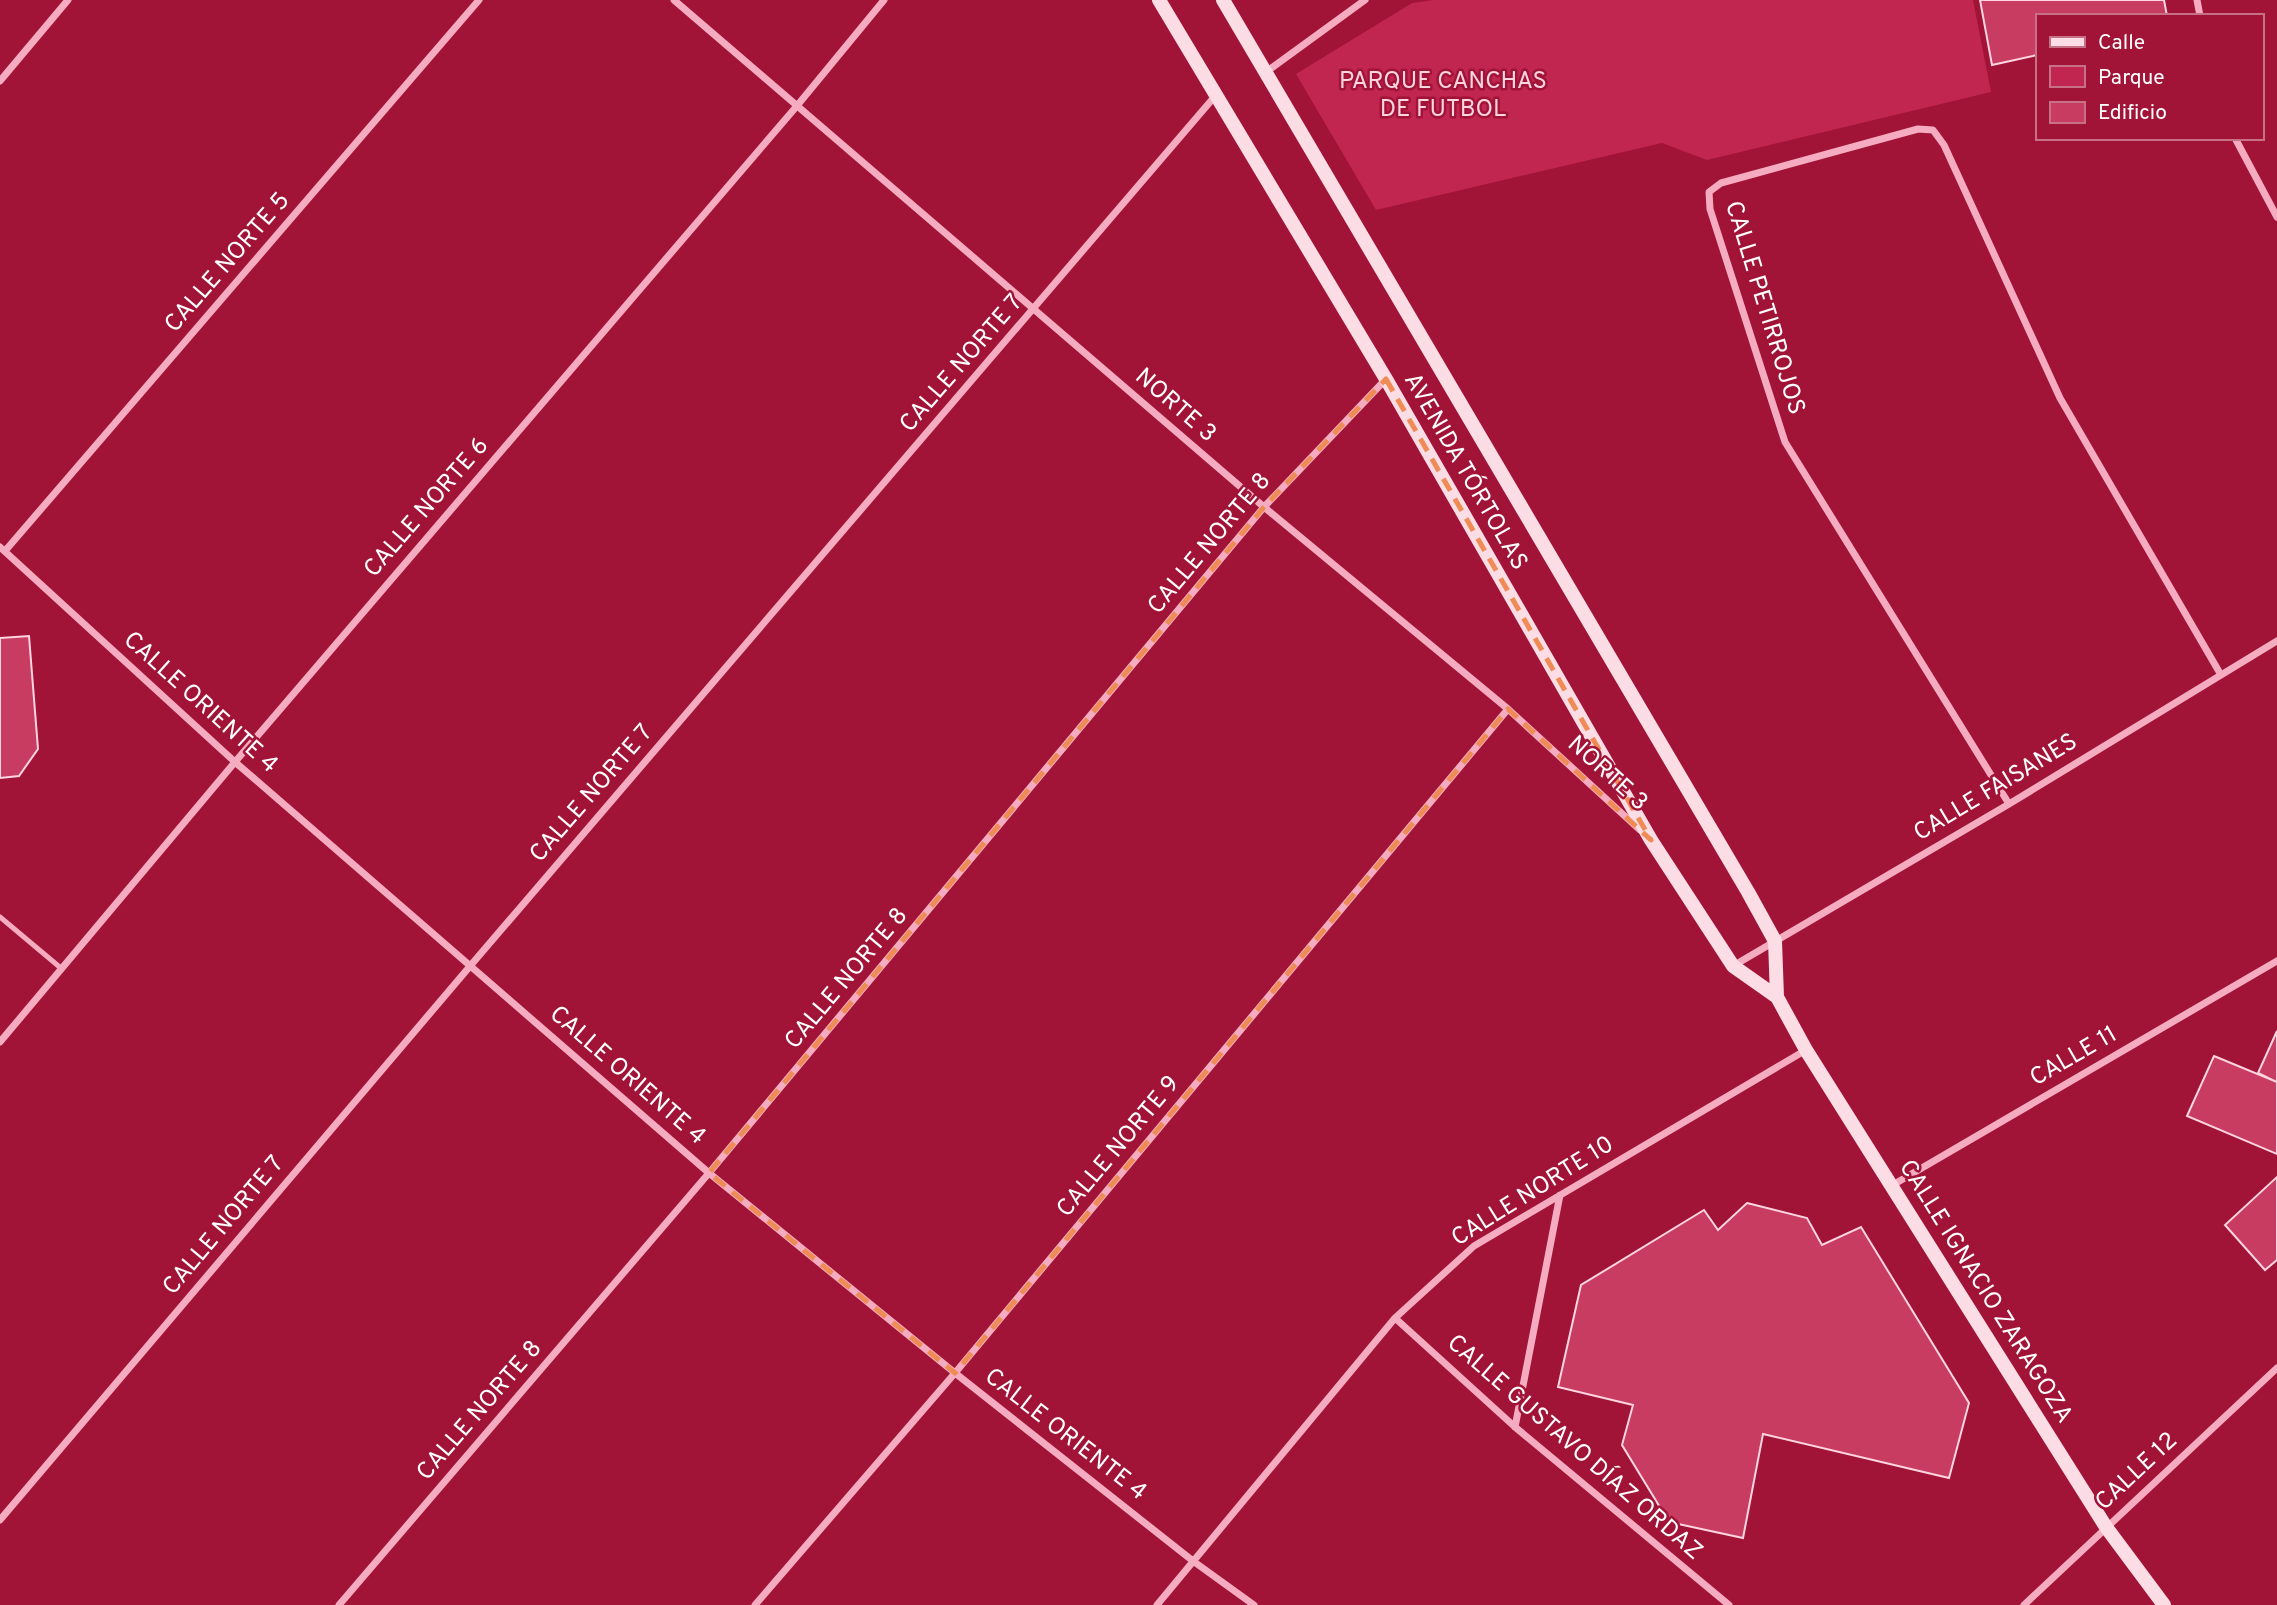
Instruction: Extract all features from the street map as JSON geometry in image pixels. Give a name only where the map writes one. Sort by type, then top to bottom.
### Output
[{"type":"street","points":[[0,81],[68,0]]},
{"type":"street","name":"CALLE NORTE 5","points":[[2,549],[480,0]]},
{"type":"street","name":"NORTE 3","points":[[674,0],[1264,508],[1508,709],[1651,840]]},
{"type":"street","name":"CALLE NORTE 6","points":[[0,1042],[235,762],[796,107],[884,0]]},
{"type":"street","name":"AVENIDA TÓRTOLAS","points":[[1159,0],[1386,379],[1651,840],[1734,965]]},
{"type":"street","name":"AVENIDA TÓRTOLAS","points":[[1223,0],[1741,880],[1774,941]]},
{"type":"street","points":[[1266,72],[1365,0]]},
{"type":"street","name":"CALLE NORTE 7","points":[[0,1520],[1216,95]]},
{"type":"street","name":"CALLE PETIRROJOS","points":[[2009,804],[1785,442],[1710,209],[1709,192],[1721,183],[1918,129],[1933,130],[1944,145],[2060,398],[2221,675]]},
{"type":"street","points":[[2236,140],[2277,217]]},
{"type":"street","name":"CALLE NORTE 8","points":[[338,1605],[709,1174],[1264,508],[1386,379]]},
{"type":"street","name":"CALLE ORIENTE 4","points":[[2,549],[235,762],[709,1174],[955,1373],[1193,1561],[1254,1605]]},
{"type":"street","name":"CALLE FAISANES","points":[[1734,965],[2009,804],[2277,641]]},
{"type":"street","name":"CALLE NORTE 9","points":[[755,1605],[955,1373],[1508,709]]},
{"type":"street","name":"CALLE IGNACIO ZARAGOZA","points":[[1774,941],[1777,997]]},
{"type":"street","name":"CALLE 11","points":[[1891,1186],[2277,961]]},
{"type":"street","name":"CALLE IGNACIO ZARAGOZA","points":[[1734,965],[1777,997],[1806,1049],[2106,1528],[2164,1605]]},
{"type":"street","name":"CALLE NORTE 10","points":[[1157,1605],[1395,1318],[1474,1246],[1806,1049]]},
{"type":"street","points":[[1515,1427],[1560,1195]]},
{"type":"street","name":"CALLE GUSTAVO DÍAZ ORDAZ","points":[[1395,1318],[1515,1427],[1729,1605]]},
{"type":"street","name":"CALLE 12","points":[[2024,1605],[2277,1368]]},
{"type":"lane","points":[[0,917],[62,969]]},
{"type":"highlighted area","points":[[1386,379],[1651,840],[1508,709],[955,1373],[709,1173],[1264,507]]},
{"type":"green space","name":"PARQUE CANCHAS DE FUTBOL","points":[[1434,0],[1973,0],[1991,92],[1707,160],[1662,143],[1376,210],[1296,74],[1412,3]]},
{"type":"building","points":[[1980,0],[2164,0],[2167,14],[2036,14],[2036,55],[1992,65]]},
{"type":"building","points":[[29,636],[38,749],[19,776],[0,778],[0,638]]},
{"type":"building","points":[[2277,1031],[2277,1082],[2258,1073]]},
{"type":"building","points":[[2214,1056],[2277,1082],[2277,1154],[2187,1116]]},
{"type":"building","points":[[2277,1177],[2277,1260],[2265,1270],[2225,1225]]},
{"type":"building","points":[[1747,1203],[1807,1218],[1822,1245],[1861,1227],[1969,1403],[1949,1478],[1763,1434],[1743,1538],[1669,1522],[1622,1445],[1633,1405],[1558,1387],[1581,1285],[1704,1210],[1718,1230]]}]
